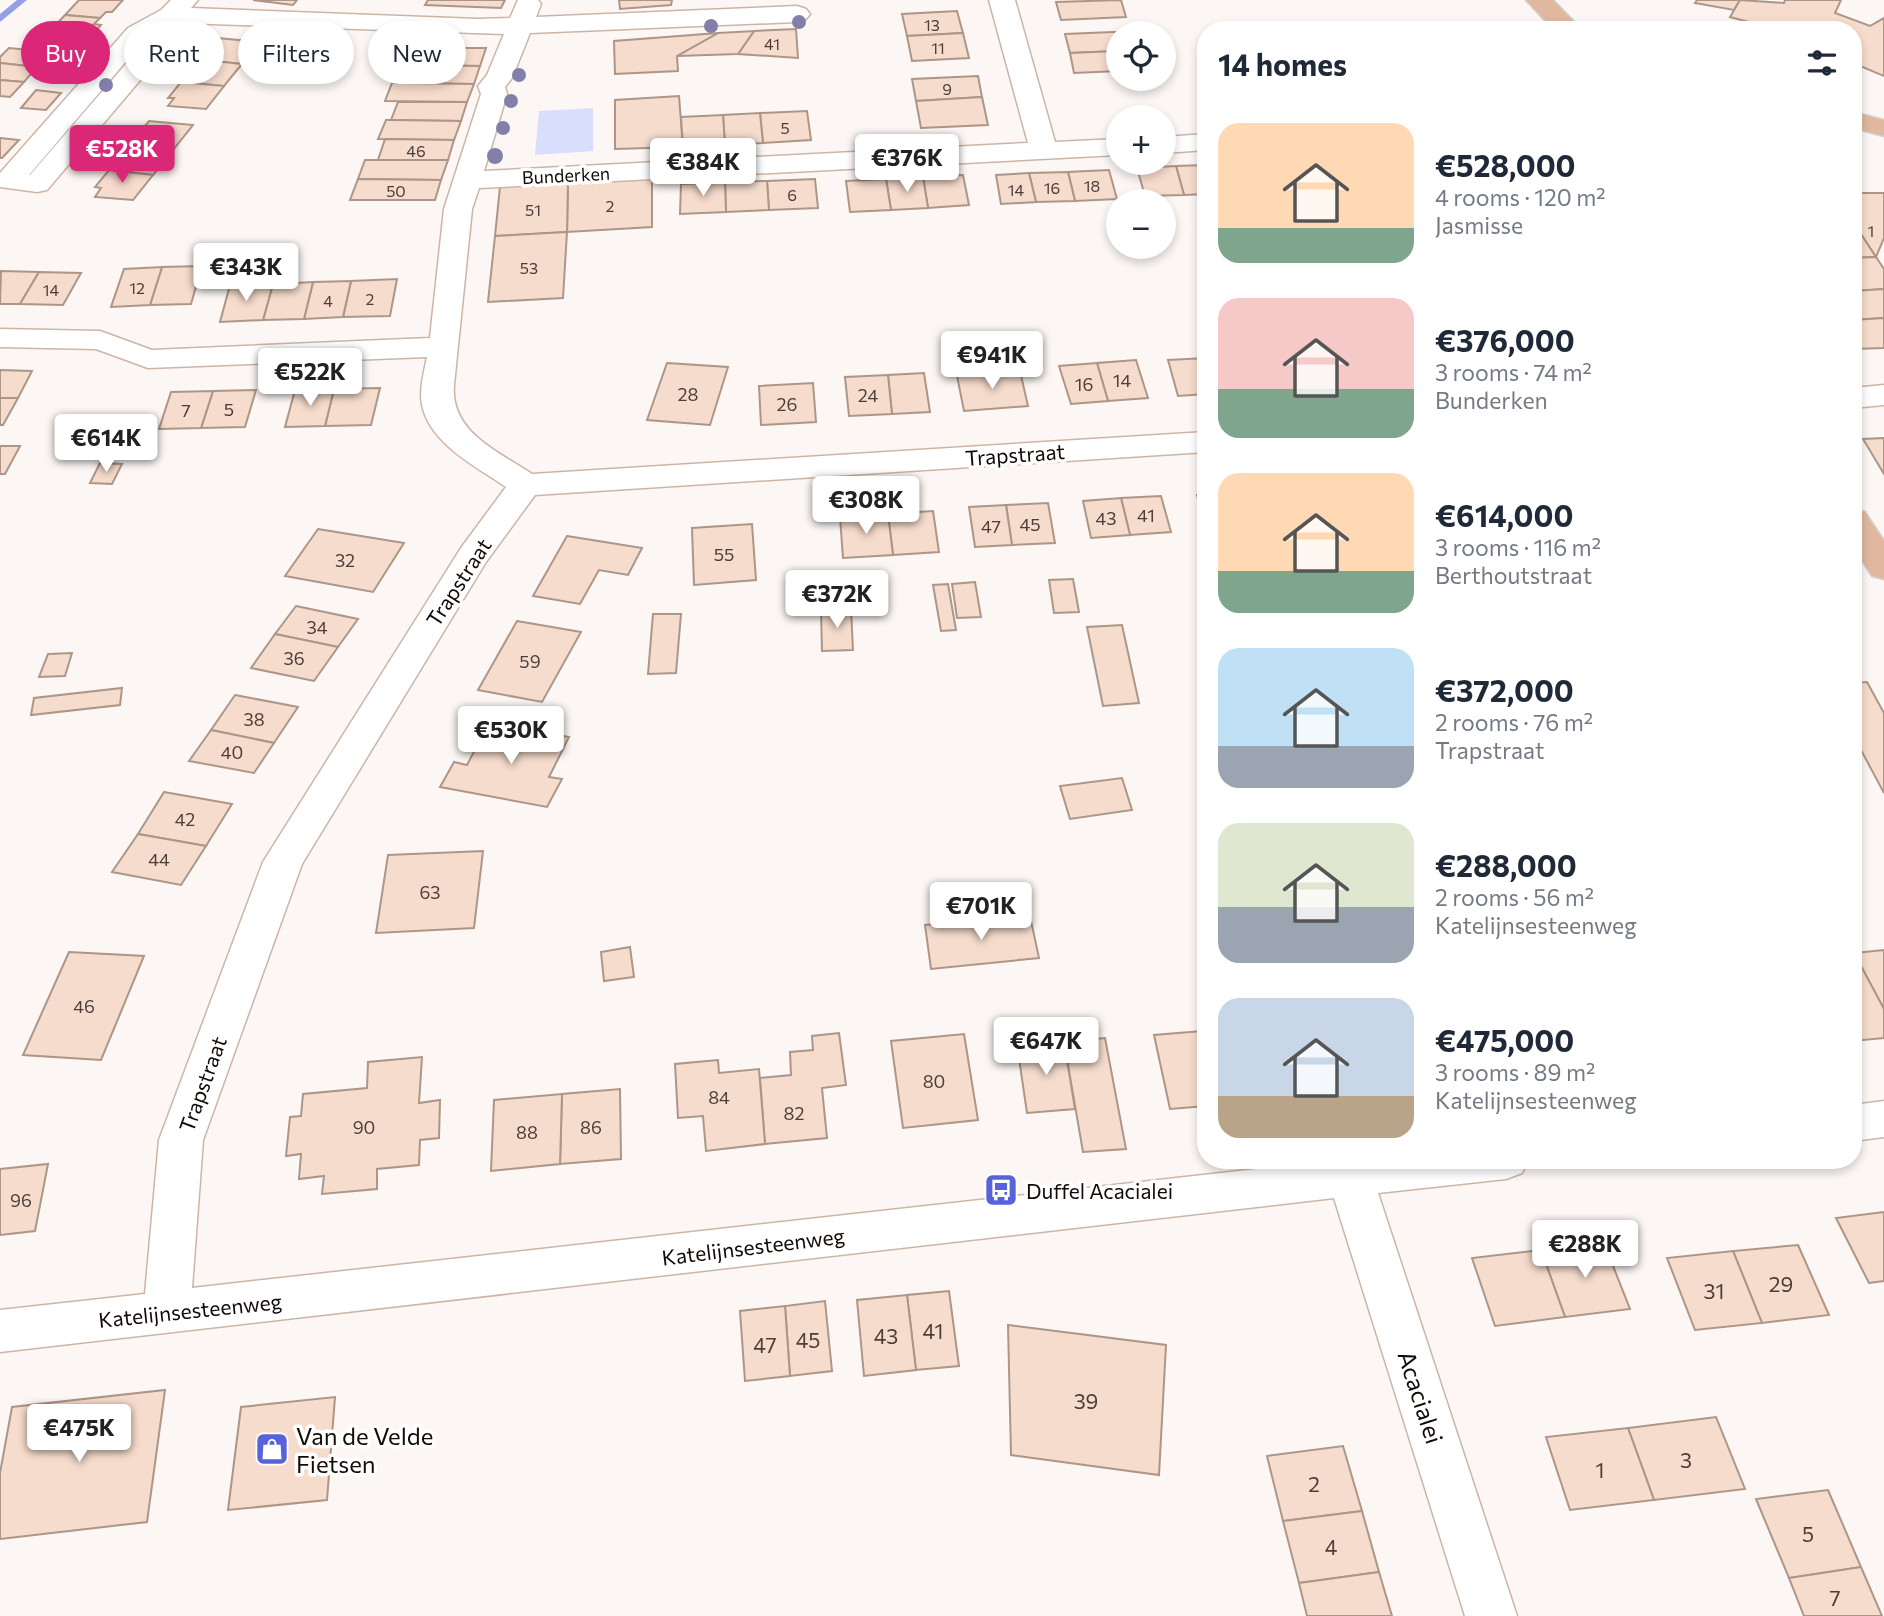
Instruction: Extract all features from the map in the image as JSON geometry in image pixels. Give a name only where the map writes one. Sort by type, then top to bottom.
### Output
[{"type":"main road","points":[[1539,0],[1560,21]]},
{"type":"main road","points":[[1862,122],[1884,128]]},
{"type":"main road","points":[[1862,144],[1884,146]]},
{"type":"main road","points":[[1862,534],[1884,568]]},
{"type":"street","points":[[525,485],[461,439],[443,421],[437,404],[458,209],[494,94],[491,86],[499,78],[517,27],[530,0]]},
{"type":"street","points":[[1003,2],[1044,152]]},
{"type":"street","points":[[178,7],[166,34],[37,184],[8,181],[137,33],[178,7],[348,23],[517,27],[797,14]]},
{"type":"street","points":[[1176,144],[1197,143]]},
{"type":"street","name":"Bunderken","points":[[467,180],[1106,148]]},
{"type":"street","points":[[0,338],[100,340],[148,359],[444,347]]},
{"type":"street","points":[[1862,397],[1884,395]]},
{"type":"street","name":"Trapstraat","points":[[167,1313],[181,1140],[283,863],[473,556],[525,485],[1197,443]]},
{"type":"street","points":[[1862,1121],[1884,1119]]},
{"type":"street","name":"Katelijnsesteenweg","points":[[0,1331],[1423,1169]]},
{"type":"street","name":"Acacialei","points":[[1350,1177],[1491,1616]]},
{"type":"shaded area","points":[[593,108],[593,151],[535,155],[539,111]]},
{"type":"building","points":[[79,0],[123,0],[112,12],[106,12],[100,18],[65,15]]},
{"type":"building","points":[[253,0],[297,0],[293,5]]},
{"type":"building","points":[[428,0],[505,0],[501,8],[425,5]]},
{"type":"building","points":[[619,0],[672,0],[671,5],[620,9]]},
{"type":"building","points":[[1121,0],[1126,17],[1061,20],[1056,2]]},
{"type":"building","points":[[1697,0],[1740,0],[1734,10],[1695,3]]},
{"type":"building","points":[[1740,0],[1784,3],[1785,0],[1841,0],[1835,13],[1857,21],[1745,21],[1730,17]]},
{"type":"building","points":[[957,11],[963,33],[907,36],[902,14]]},
{"type":"building","points":[[65,15],[100,18],[97,21],[59,21]]},
{"type":"building","points":[[1884,18],[1884,76],[1862,67],[1862,23],[1870,26]]},
{"type":"building","points":[[796,29],[798,58],[738,54],[754,31]]},
{"type":"building","points":[[754,31],[738,54],[677,56],[718,33]]},
{"type":"building","points":[[1106,32],[1106,52],[1070,53],[1065,34]]},
{"type":"building","points":[[718,33],[677,56],[678,71],[615,74],[614,41]]},
{"type":"building","points":[[963,33],[969,58],[912,61],[907,36]]},
{"type":"building","points":[[224,39],[238,40],[238,64],[224,62]]},
{"type":"building","points":[[9,48],[21,49],[21,65],[0,63],[0,57]]},
{"type":"building","points":[[466,48],[486,48],[480,66],[466,66]]},
{"type":"building","points":[[1106,52],[1106,72],[1074,73],[1070,53]]},
{"type":"building","points":[[224,62],[238,64],[238,69],[224,86],[202,84],[224,84]]},
{"type":"building","points":[[0,63],[21,65],[21,82],[0,80]]},
{"type":"building","points":[[466,66],[480,66],[474,84],[466,84]]},
{"type":"building","points":[[978,76],[982,97],[916,101],[912,79]]},
{"type":"building","points":[[0,80],[21,82],[22,84],[10,97],[0,96]]},
{"type":"building","points":[[179,84],[224,86],[206,109],[168,106],[174,98],[168,98]]},
{"type":"building","points":[[392,84],[474,84],[467,102],[385,101]]},
{"type":"building","points":[[36,90],[61,93],[46,110],[21,108]]},
{"type":"building","points":[[679,96],[683,147],[615,149],[615,100]]},
{"type":"building","points":[[982,97],[988,125],[921,128],[916,101]]},
{"type":"building","points":[[398,102],[467,102],[461,121],[391,120]]},
{"type":"building","points":[[807,111],[811,140],[763,143],[760,113]]},
{"type":"building","points":[[760,113],[763,143],[725,145],[723,115]]},
{"type":"building","points":[[723,115],[725,145],[683,147],[681,117]]},
{"type":"building","points":[[386,120],[461,121],[454,140],[378,139]]},
{"type":"building","points":[[149,121],[193,125],[173,150],[136,146],[141,139],[135,138]]},
{"type":"building","points":[[0,138],[19,140],[2,158],[0,158]]},
{"type":"building","points":[[385,139],[454,140],[448,160],[378,160]]},
{"type":"building","points":[[136,146],[173,150],[153,175],[109,170],[123,153],[130,154]]},
{"type":"building","points":[[365,160],[448,160],[441,180],[358,179]]},
{"type":"building","points":[[1197,165],[1197,194],[1184,195],[1176,166]]},
{"type":"building","points":[[1176,166],[1184,195],[1176,195],[1176,189],[1143,189],[1139,175],[1176,175]]},
{"type":"building","points":[[109,170],[153,175],[133,200],[95,197],[101,188],[95,187]]},
{"type":"building","points":[[1106,170],[1114,189],[1106,189],[1106,200],[1075,201],[1068,172]]},
{"type":"building","points":[[1068,172],[1075,201],[1036,202],[1029,173]]},
{"type":"building","points":[[1029,173],[1036,202],[1001,204],[996,175]]},
{"type":"building","points":[[963,175],[969,205],[928,208],[923,177]]},
{"type":"building","points":[[923,177],[928,208],[891,210],[886,179]]},
{"type":"building","points":[[652,178],[652,227],[567,232],[568,182]]},
{"type":"building","points":[[358,179],[441,180],[435,200],[350,200]]},
{"type":"building","points":[[815,179],[818,208],[769,210],[767,181]]},
{"type":"building","points":[[886,179],[891,210],[850,212],[846,181]]},
{"type":"building","points":[[767,181],[769,210],[726,212],[725,182]]},
{"type":"building","points":[[568,182],[567,232],[495,236],[500,187]]},
{"type":"building","points":[[725,182],[726,212],[680,214],[681,184]]},
{"type":"building","points":[[1862,193],[1884,193],[1884,238],[1876,257],[1862,236]]},
{"type":"building","points":[[567,232],[563,298],[488,302],[495,236]]},
{"type":"building","points":[[1862,236],[1876,257],[1862,258]]},
{"type":"building","points":[[1876,257],[1884,269],[1884,289],[1862,290],[1862,258]]},
{"type":"building","points":[[202,266],[191,304],[150,305],[162,267]]},
{"type":"building","points":[[162,267],[150,305],[111,307],[124,269]]},
{"type":"building","points":[[1,271],[39,272],[20,304],[0,304]]},
{"type":"building","points":[[39,272],[81,273],[63,305],[20,304]]},
{"type":"building","points":[[397,279],[390,316],[343,317],[351,281]]},
{"type":"building","points":[[351,281],[343,317],[304,319],[313,282]]},
{"type":"building","points":[[313,282],[304,319],[263,320],[273,284]]},
{"type":"building","points":[[273,284],[263,320],[220,322],[230,285]]},
{"type":"building","points":[[1884,289],[1884,318],[1862,319],[1862,290]]},
{"type":"building","points":[[1884,318],[1884,348],[1862,349],[1862,319]]},
{"type":"building","points":[[1197,358],[1197,395],[1178,396],[1168,360]]},
{"type":"building","points":[[1136,360],[1148,398],[1108,401],[1097,363]]},
{"type":"building","points":[[667,363],[728,367],[710,425],[647,420]]},
{"type":"building","points":[[1097,363],[1108,401],[1071,404],[1059,366]]},
{"type":"building","points":[[0,370],[32,371],[18,398],[0,398]]},
{"type":"building","points":[[1020,371],[1028,406],[964,411],[957,376]]},
{"type":"building","points":[[924,373],[930,412],[892,414],[888,375]]},
{"type":"building","points":[[888,375],[892,414],[849,416],[845,377]]},
{"type":"building","points":[[813,383],[816,422],[761,425],[759,386]]},
{"type":"building","points":[[380,388],[371,425],[325,426],[334,389]]},
{"type":"building","points":[[334,389],[325,426],[285,427],[295,390]]},
{"type":"building","points":[[256,390],[245,427],[201,428],[213,391]]},
{"type":"building","points":[[213,391],[201,428],[159,429],[171,392]]},
{"type":"building","points":[[0,398],[18,398],[3,425],[0,425]]},
{"type":"building","points":[[1884,438],[1884,474],[1863,439]]},
{"type":"building","points":[[0,446],[20,446],[5,474],[0,474]]},
{"type":"building","points":[[100,463],[122,464],[112,484],[90,483]]},
{"type":"building","points":[[1161,496],[1171,532],[1130,535],[1121,498]]},
{"type":"building","points":[[1121,498],[1130,535],[1091,538],[1083,501]]},
{"type":"building","points":[[1048,503],[1055,543],[1012,545],[1006,505]]},
{"type":"building","points":[[1006,505],[1012,545],[975,547],[969,507]]},
{"type":"building","points":[[933,511],[939,552],[893,555],[888,514]]},
{"type":"building","points":[[888,514],[893,555],[843,558],[840,517]]},
{"type":"building","points":[[752,524],[756,580],[694,585],[692,528]]},
{"type":"building","points":[[318,529],[404,543],[373,592],[285,576]]},
{"type":"building","points":[[567,536],[642,548],[628,575],[599,570],[580,604],[533,596]]},
{"type":"building","points":[[1073,579],[1079,612],[1054,613],[1049,580]]},
{"type":"building","points":[[975,582],[981,617],[957,618],[952,584]]},
{"type":"building","points":[[948,584],[956,630],[941,631],[933,585]]},
{"type":"building","points":[[296,606],[358,619],[338,647],[275,634]]},
{"type":"building","points":[[851,609],[853,650],[822,651],[821,610]]},
{"type":"building","points":[[653,614],[681,614],[676,673],[648,674]]},
{"type":"building","points":[[517,621],[581,632],[542,702],[478,690]]},
{"type":"building","points":[[1122,625],[1139,703],[1103,706],[1087,627]]},
{"type":"building","points":[[275,634],[338,647],[314,681],[251,668]]},
{"type":"building","points":[[72,653],[65,676],[39,677],[48,654]]},
{"type":"building","points":[[1862,682],[1867,682],[1884,713],[1884,793],[1862,752]]},
{"type":"building","points":[[122,688],[120,705],[31,715],[34,698]]},
{"type":"building","points":[[235,695],[298,707],[274,743],[211,730]]},
{"type":"building","points":[[489,723],[569,737],[549,777],[562,779],[547,807],[440,787],[454,762],[467,765]]},
{"type":"building","points":[[211,730],[274,743],[254,773],[189,761]]},
{"type":"building","points":[[1122,778],[1132,810],[1070,819],[1060,786]]},
{"type":"building","points":[[164,792],[232,804],[206,846],[138,834]]},
{"type":"building","points":[[138,834],[206,846],[181,885],[112,872]]},
{"type":"building","points":[[483,851],[474,928],[376,933],[388,855]]},
{"type":"building","points":[[1030,916],[1039,958],[931,969],[925,925]]},
{"type":"building","points":[[630,947],[634,977],[604,981],[601,952]]},
{"type":"building","points":[[1884,950],[1884,1009],[1862,968],[1862,952]]},
{"type":"building","points":[[69,952],[144,956],[101,1060],[23,1055]]},
{"type":"building","points":[[1862,968],[1884,1009],[1884,1038],[1862,1040]]},
{"type":"building","points":[[1197,1031],[1197,1107],[1170,1109],[1154,1035]]},
{"type":"building","points":[[839,1033],[846,1085],[822,1088],[827,1138],[765,1144],[760,1078],[791,1075],[790,1052],[813,1050],[812,1036]]},
{"type":"building","points":[[964,1034],[978,1120],[903,1128],[891,1041]]},
{"type":"building","points":[[1105,1038],[1126,1149],[1083,1152],[1064,1042]]},
{"type":"building","points":[[1064,1042],[1075,1109],[1027,1113],[1017,1045]]},
{"type":"building","points":[[422,1057],[419,1103],[440,1100],[439,1138],[420,1140],[419,1165],[377,1169],[377,1189],[322,1194],[324,1176],[299,1179],[301,1154],[286,1156],[290,1117],[301,1116],[303,1094],[367,1088],[368,1062]]},
{"type":"building","points":[[718,1060],[719,1073],[759,1069],[765,1144],[706,1151],[703,1116],[678,1118],[675,1064]]},
{"type":"building","points":[[620,1089],[621,1159],[560,1164],[562,1094]]},
{"type":"building","points":[[562,1094],[560,1164],[491,1171],[494,1100]]},
{"type":"building","points":[[48,1164],[35,1231],[0,1235],[0,1169]]},
{"type":"building","points":[[1884,1212],[1884,1281],[1869,1283],[1836,1218]]},
{"type":"building","points":[[1604,1243],[1630,1309],[1565,1317],[1541,1250]]},
{"type":"building","points":[[1798,1245],[1829,1315],[1762,1323],[1733,1251]]},
{"type":"building","points":[[1541,1250],[1565,1317],[1495,1326],[1472,1258]]},
{"type":"building","points":[[1733,1251],[1762,1323],[1695,1330],[1667,1258]]},
{"type":"building","points":[[949,1291],[959,1366],[916,1370],[907,1295]]},
{"type":"building","points":[[907,1295],[916,1370],[864,1376],[857,1300]]},
{"type":"building","points":[[825,1301],[832,1371],[790,1376],[785,1306]]},
{"type":"building","points":[[785,1306],[790,1376],[745,1381],[740,1311]]},
{"type":"building","points":[[1008,1325],[1166,1345],[1159,1475],[1011,1455]]},
{"type":"building","points":[[165,1390],[147,1522],[0,1539],[0,1473],[12,1407]]},
{"type":"building","points":[[335,1397],[327,1500],[228,1510],[241,1407]]},
{"type":"building","points":[[1716,1417],[1745,1489],[1654,1500],[1628,1428]]},
{"type":"building","points":[[1628,1428],[1654,1500],[1570,1510],[1546,1437]]},
{"type":"building","points":[[1343,1446],[1362,1511],[1283,1521],[1267,1456]]},
{"type":"building","points":[[1828,1490],[1861,1567],[1789,1578],[1756,1499]]},
{"type":"building","points":[[1362,1511],[1379,1572],[1299,1583],[1283,1521]]},
{"type":"building","points":[[1861,1567],[1882,1616],[1804,1616],[1789,1578]]},
{"type":"building","points":[[1379,1572],[1392,1616],[1307,1616],[1299,1583]]},
{"type":"waterway","points":[[0,19],[22,0]]},
{"type":"place","name":"Duffel Acacialei","points":[[1001,1190]]},
{"type":"place","name":"Van de Velde Fietsen","points":[[272,1449]]}]
